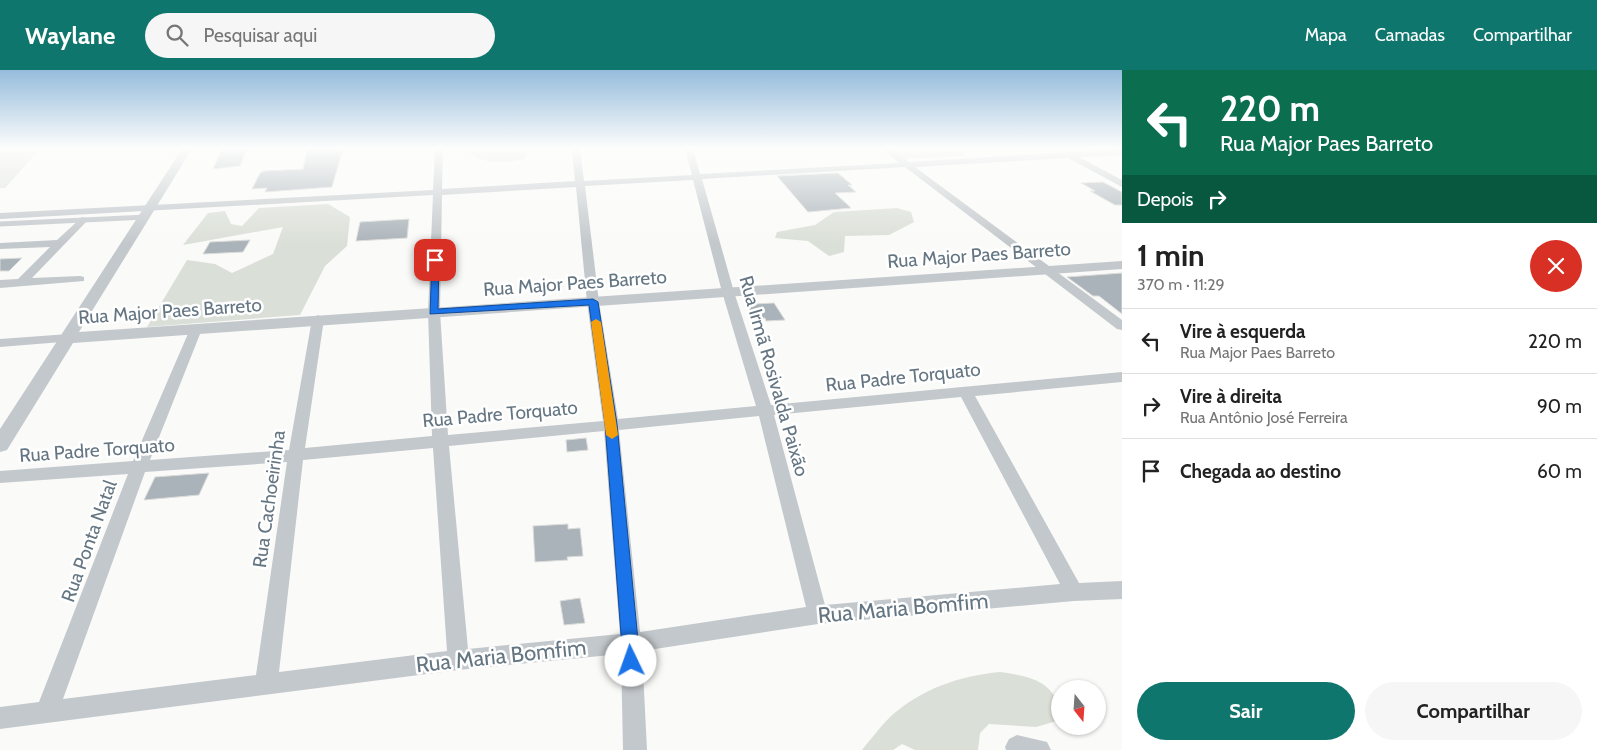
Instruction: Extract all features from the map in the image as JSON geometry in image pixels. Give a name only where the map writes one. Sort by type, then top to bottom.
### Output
[{"type":"street","points":[[0,445],[169,181]]},
{"type":"street","points":[[437,181],[434,312],[440,439],[458,660]]},
{"type":"street","points":[[0,216],[149,213],[436,191],[624,181]]},
{"type":"street","name":"Rua Irmã Rosivalda Paixão","points":[[698,181],[728,292],[765,410],[818,615]]},
{"type":"street","points":[[929,181],[1122,326]]},
{"type":"street","points":[[580,183],[593,302],[611,424],[631,643],[635,750]]},
{"type":"street","points":[[22,282],[82,220]]},
{"type":"street","points":[[0,246],[59,243]]},
{"type":"street","name":"Rua Major Paes Barreto","points":[[0,343],[318,319],[1122,265]]},
{"type":"street","points":[[0,284],[80,279]]},
{"type":"street","name":"Rua Cachoeirinha","points":[[266,685],[296,455],[318,319]]},
{"type":"street","name":"Rua Ponta Natal","points":[[46,713],[139,467],[196,329]]},
{"type":"street","name":"Rua Padre Torquato","points":[[0,477],[296,455],[440,439],[1122,376]]},
{"type":"street","points":[[965,390],[1074,592]]},
{"type":"street","name":"Rua Maria Bomfim","points":[[0,718],[458,660],[631,643],[818,615],[1074,592],[1122,590]]},
{"type":"lane","points":[[0,224],[82,220],[149,213]]},
{"type":"shaded area","points":[[0,181],[12,181],[5,188],[0,188]]},
{"type":"shaded area","points":[[328,204],[350,217],[347,246],[325,266],[300,315],[147,327],[187,260],[215,264],[232,273],[273,254],[283,227],[183,245],[208,213],[225,211],[231,224],[242,226],[259,208]]},
{"type":"shaded area","points":[[897,208],[911,212],[914,222],[889,235],[845,236],[844,252],[829,256],[808,241],[775,238],[777,232],[815,225],[834,212]]},
{"type":"shaded area","points":[[1000,672],[1022,676],[1041,683],[1051,692],[1051,723],[1036,727],[989,724],[980,733],[978,750],[915,750],[902,744],[893,750],[862,750],[890,717],[914,699],[955,681]]},
{"type":"building","points":[[256,181],[334,181],[332,187],[265,192],[267,188],[252,189]]},
{"type":"building","points":[[781,181],[847,181],[852,185],[848,185],[856,192],[835,193],[851,208],[808,212]]},
{"type":"building","points":[[1103,182],[1122,192],[1122,205],[1115,205],[1090,191],[1095,191],[1081,183]]},
{"type":"building","points":[[409,219],[407,238],[356,241],[360,222]]},
{"type":"building","points":[[250,240],[243,252],[203,254],[210,242]]},
{"type":"building","points":[[22,258],[9,271],[0,271],[0,259]]},
{"type":"building","points":[[1122,273],[1122,314],[1099,296],[1093,296],[1067,277]]},
{"type":"building","points":[[774,303],[785,320],[766,321],[765,318],[755,319],[748,307],[754,306],[753,304]]},
{"type":"building","points":[[586,438],[588,450],[567,452],[566,440]]},
{"type":"building","points":[[209,473],[199,495],[144,500],[155,477]]},
{"type":"building","points":[[568,524],[568,529],[580,528],[583,556],[567,557],[568,560],[535,562],[533,526]]},
{"type":"building","points":[[580,598],[585,623],[564,625],[560,601]]},
{"type":"slow traffic","points":[[596,322],[612,435]]},
{"type":"route","points":[[435,260],[434,312],[593,302],[611,424],[631,643],[631,661]]}]
